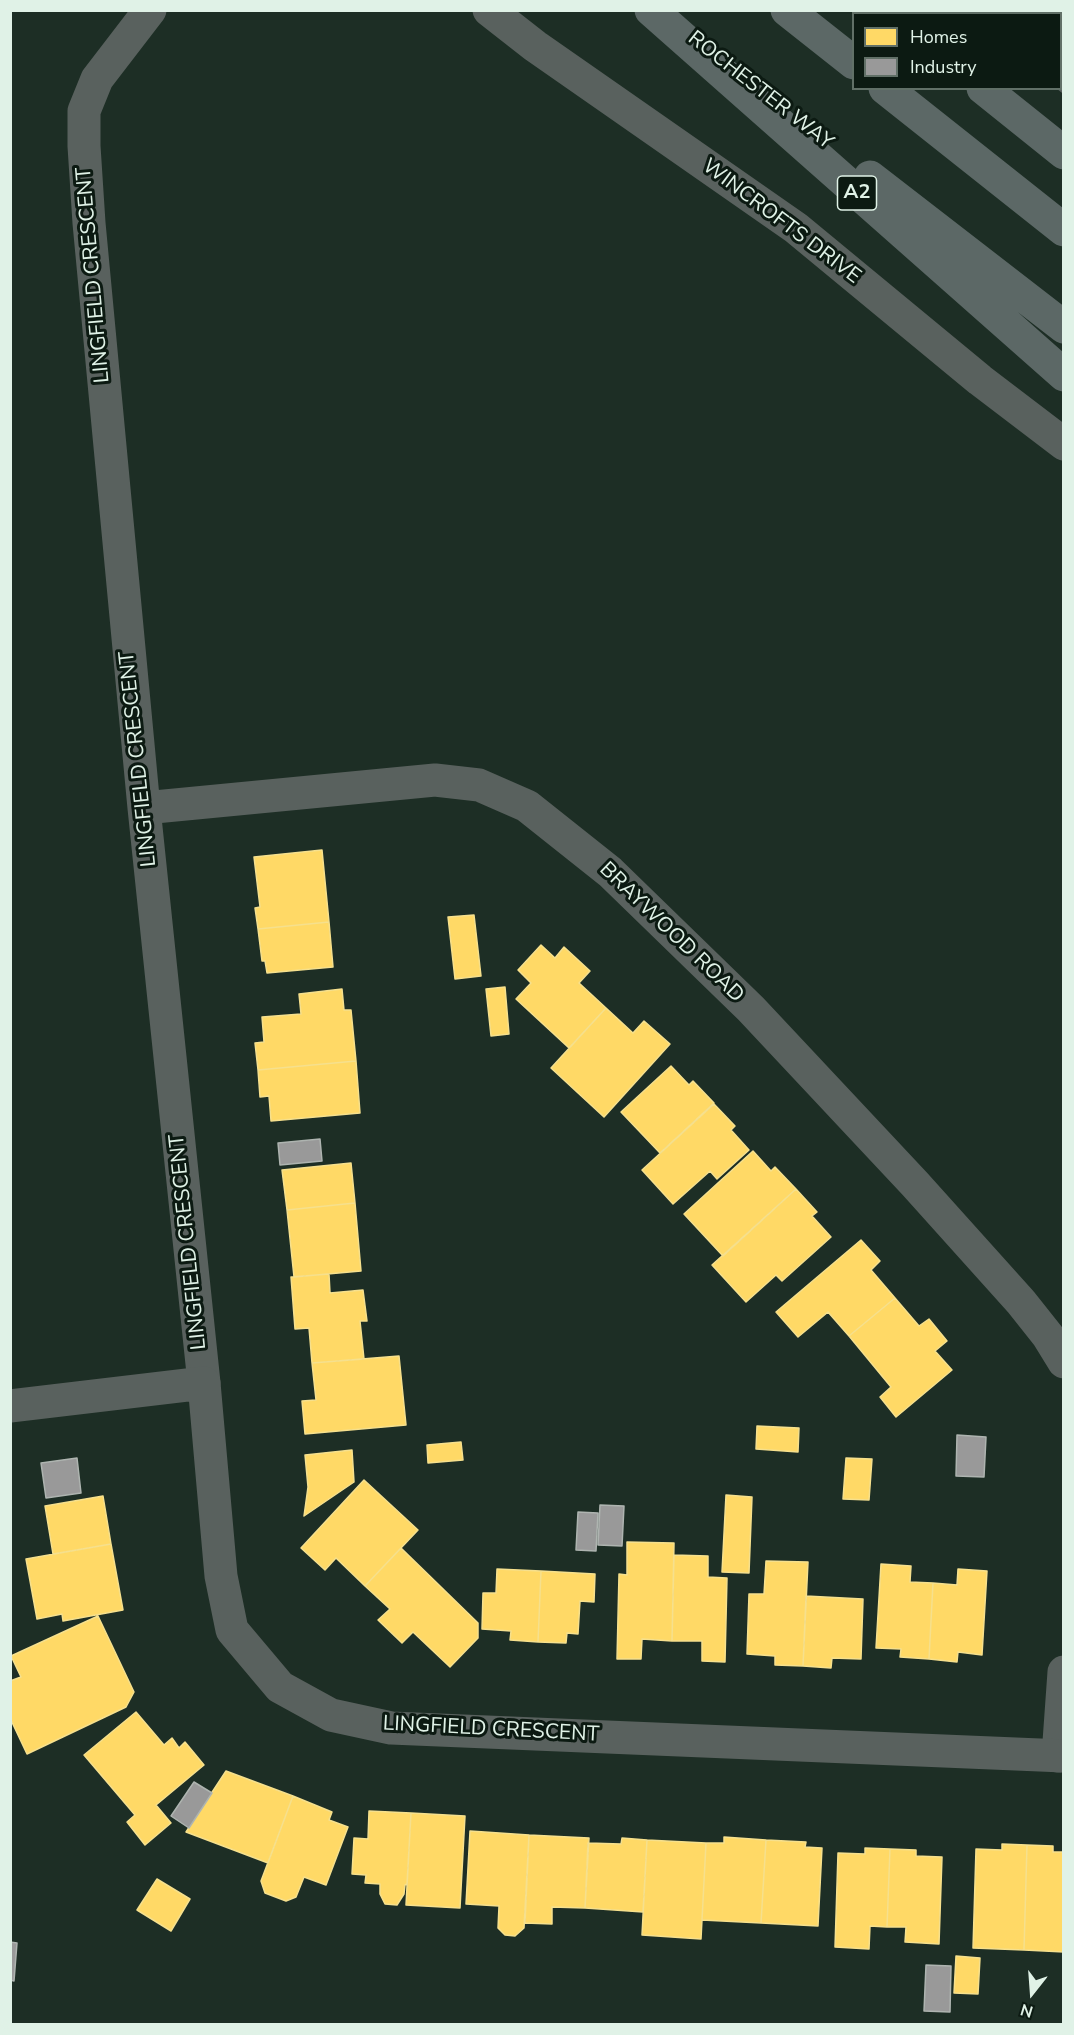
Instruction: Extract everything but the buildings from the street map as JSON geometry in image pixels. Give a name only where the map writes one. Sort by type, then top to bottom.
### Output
[{"type":"highway","name":"ROCHESTER WAY","points":[[653,10],[1064,327]]},
{"type":"highway","name":"A2","points":[[653,10],[1064,375]]},
{"type":"highway","points":[[787,10],[852,61]]},
{"type":"highway","points":[[888,90],[1064,230]]},
{"type":"highway","points":[[985,90],[1064,153]]},
{"type":"street","name":"LINGFIELD CRESCENT","points":[[150,10],[97,79],[84,111],[84,146],[90,235],[144,807],[204,1383],[221,1575],[232,1630],[280,1687],[331,1715],[391,1728],[1061,1756]]},
{"type":"street","name":"WINCROFTS DRIVE","points":[[489,10],[535,46],[796,228],[980,380],[1064,444]]},
{"type":"street","name":"BRAYWOOD ROAD","points":[[144,807],[435,780],[479,784],[527,806],[610,872],[751,1009],[1014,1293],[1048,1336],[1064,1362]]},
{"type":"street","points":[[10,1406],[204,1383]]},
{"type":"street","points":[[1061,1756],[1064,1672]]},
{"type":"shaded area","points":[[1002,11],[1063,11],[1063,59],[1062,12]]}]
